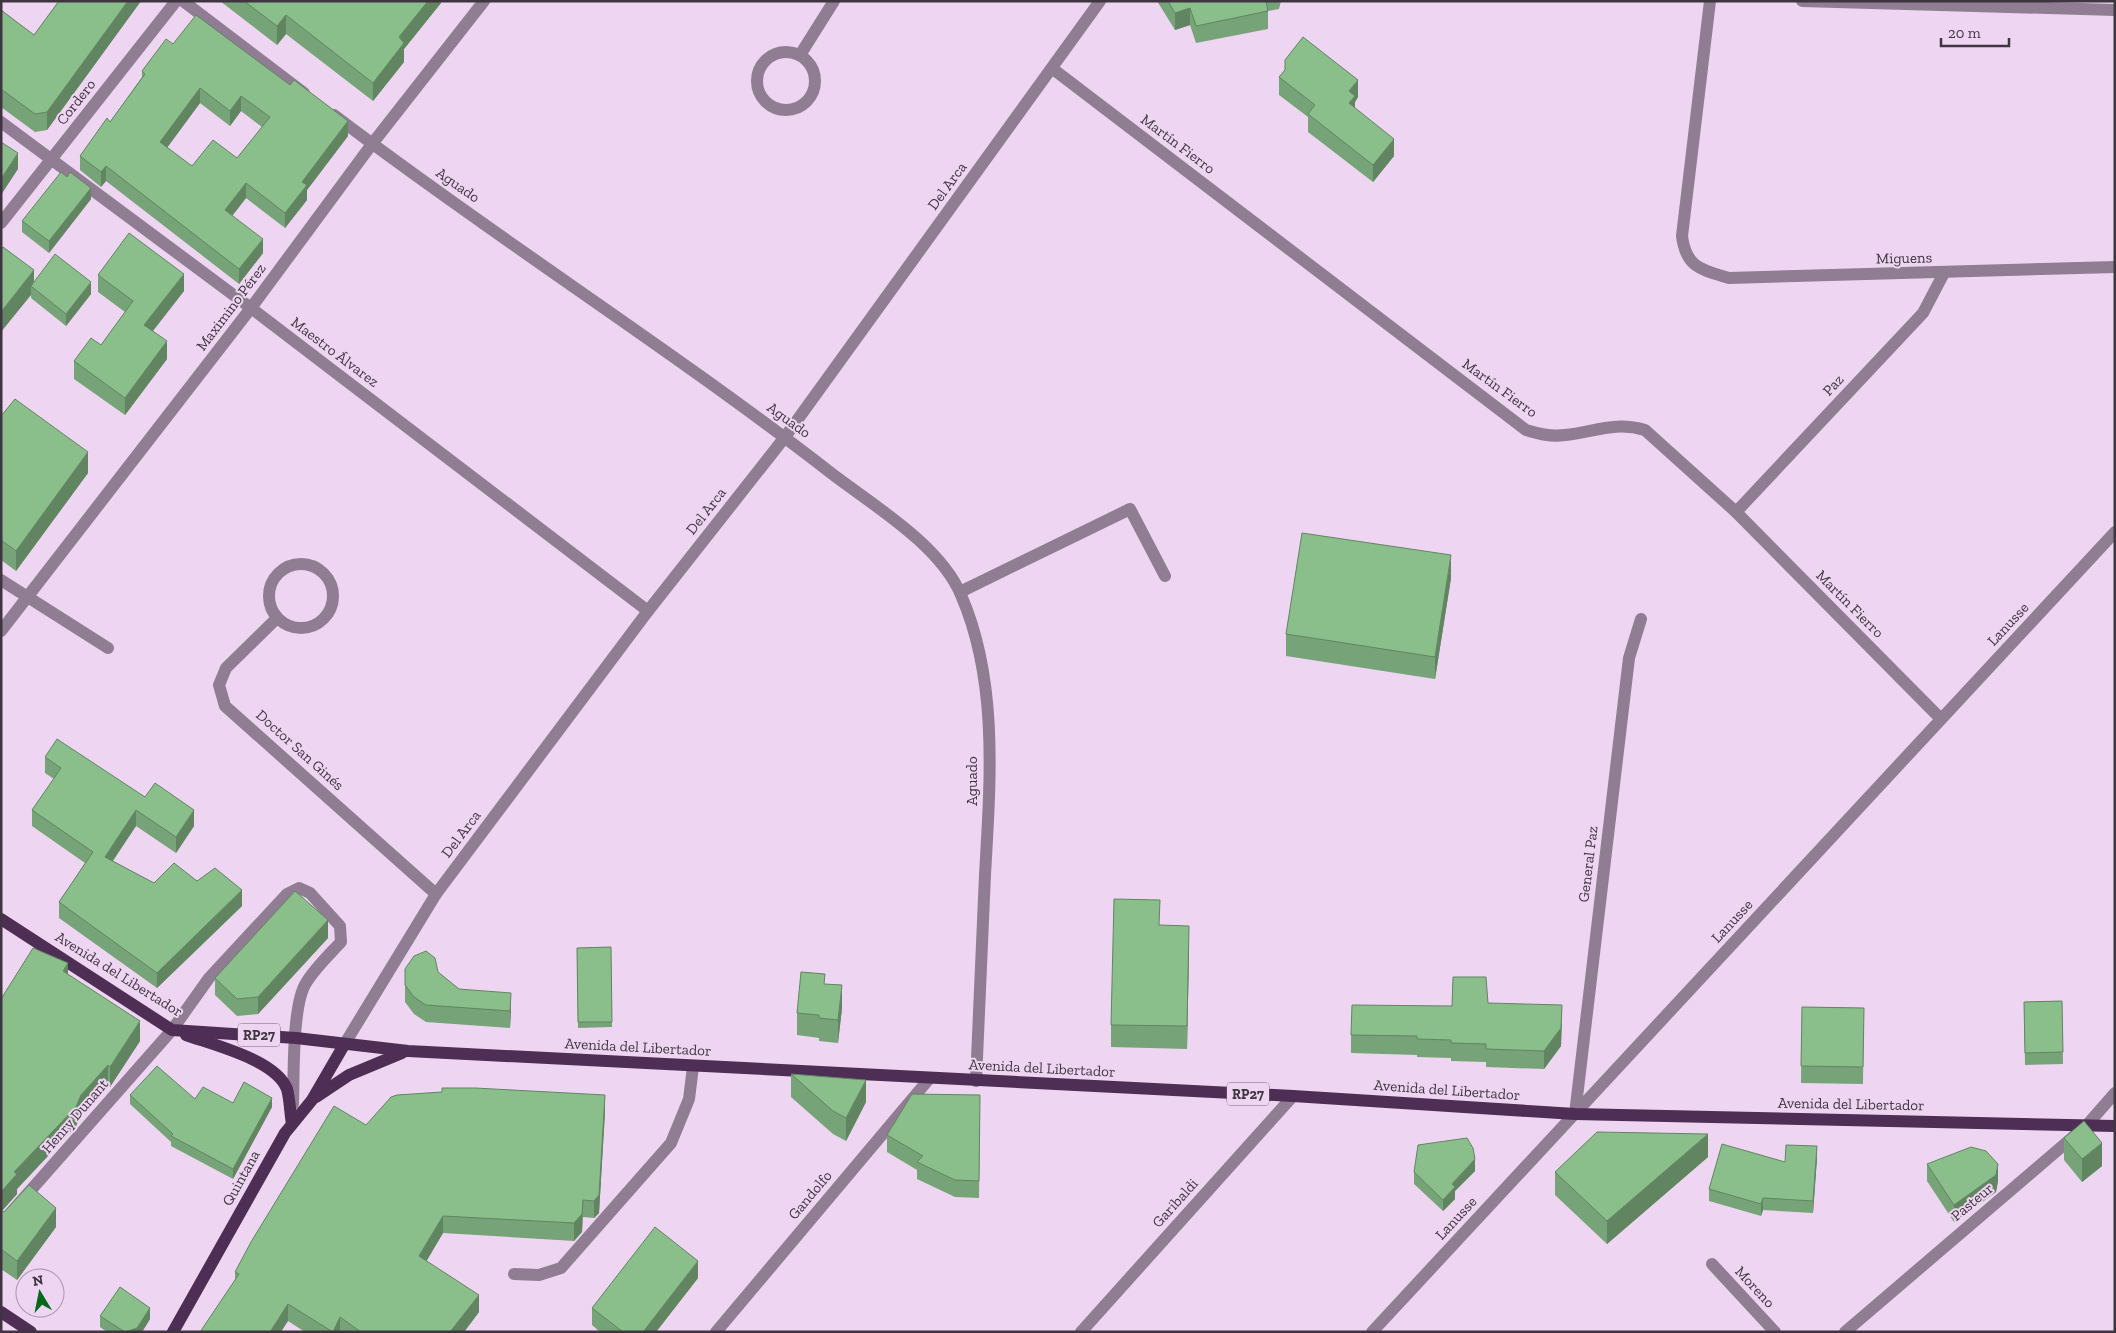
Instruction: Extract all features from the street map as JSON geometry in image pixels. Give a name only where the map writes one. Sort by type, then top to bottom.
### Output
[{"type":"main road","name":"Avenida del Libertador","points":[[1,919],[172,1030],[296,1038],[408,1051],[976,1082],[1293,1096],[1575,1114],[2115,1126]]},
{"type":"main road","name":"RP27","points":[[172,1030],[263,1064],[278,1076],[287,1089],[292,1124]]},
{"type":"main road","name":"Quintana","points":[[174,1332],[292,1124],[312,1100],[344,1045]]},
{"type":"main road","name":"RP27","points":[[312,1100],[330,1086],[370,1064],[408,1051]]},
{"type":"main road","points":[[1,1312],[31,1332]]},
{"type":"street","name":"Cordero","points":[[1,223],[176,1]]},
{"type":"street","name":"Aguado","points":[[183,1],[372,144],[785,437],[916,538],[942,564],[960,592],[972,625],[979,653],[986,705],[990,772],[976,1082]]},
{"type":"street","name":"Maximino Pérez","points":[[1,631],[251,308],[372,144],[484,1]]},
{"type":"street","points":[[800,54],[834,1]]},
{"type":"street","name":"Del Arca","points":[[344,1045],[436,894],[648,610],[785,437],[1100,1]]},
{"type":"street","name":"Miguens","points":[[1710,1],[1682,236],[1684,250],[1696,268],[1729,278],[2115,267]]},
{"type":"street","points":[[1802,1],[2115,10]]},
{"type":"street","points":[[790,51],[800,54],[810,62],[814,72],[816,82],[814,92],[808,100],[792,110],[782,110],[770,106],[763,99],[758,88],[757,75],[760,65],[767,58],[780,52],[790,51]]},
{"type":"street","name":"Martín Fierro","points":[[1053,68],[1526,430],[1546,436],[1564,436],[1628,425],[1645,430],[1736,512],[1941,719]]},
{"type":"street","name":"Maestro Álvarez","points":[[1,122],[251,308],[648,610]]},
{"type":"street","name":"Paz","points":[[1736,512],[1923,313],[1944,273]]},
{"type":"street","points":[[960,592],[1130,509],[1164,576]]},
{"type":"street","name":"Lanusse","points":[[1372,1332],[1941,719],[2113,539]]},
{"type":"street","points":[[304,564],[323,573],[329,581],[332,601],[323,619],[315,625],[295,628],[277,618],[269,598],[270,587],[275,578],[288,568],[304,564]]},
{"type":"street","points":[[1,580],[108,648]]},
{"type":"street","name":"Doctor San Ginés","points":[[277,618],[226,668],[219,685],[225,706],[436,894]]},
{"type":"street","name":"General Paz","points":[[1575,1114],[1629,658],[1641,619]]},
{"type":"street","name":"Henry Dunant","points":[[1,1224],[172,1030],[208,978],[287,894],[299,888],[310,892],[340,926],[340,942],[305,984],[299,1006],[292,1124]]},
{"type":"street","points":[[514,1274],[539,1275],[561,1268],[671,1143],[689,1099],[693,1067]]},
{"type":"street","name":"Gandolfo","points":[[716,1332],[929,1079]]},
{"type":"street","name":"Pasteur","points":[[1845,1332],[2087,1125],[2115,1093]]},
{"type":"street","name":"Garibaldi","points":[[1082,1332],[1293,1096]]},
{"type":"street","name":"Moreno","points":[[1712,1264],[1775,1332]]},
{"type":"building","points":[[59,1],[128,1],[47,112],[35,114],[1,89],[1,10],[34,35]]},
{"type":"building","points":[[244,1],[428,1],[399,37],[404,43],[373,83],[286,15],[277,26]]},
{"type":"building","points":[[1168,1],[1266,1],[1268,11],[1196,26],[1190,8],[1175,13]]},
{"type":"building","points":[[196,15],[290,85],[294,80],[348,121],[302,182],[307,185],[285,213],[246,183],[225,210],[263,239],[239,269],[106,166],[101,172],[80,156],[107,118],[110,122],[145,74],[142,71],[166,39],[173,44]],"holes":[[[200,88],[230,111],[241,96],[270,117],[237,158],[213,140],[192,166],[160,142]]]},
{"type":"building","points":[[1303,37],[1358,80],[1349,91],[1355,96],[1349,103],[1394,139],[1373,165],[1308,114],[1315,105],[1279,77],[1285,70],[1285,60]]},
{"type":"building","points":[[1,142],[18,153],[1,179]]},
{"type":"building","points":[[61,172],[67,177],[70,172],[91,188],[49,241],[22,221]]},
{"type":"building","points":[[129,233],[184,274],[144,325],[167,341],[125,398],[74,361],[91,338],[101,345],[133,301],[98,275]]},
{"type":"building","points":[[3,247],[34,270],[1,312],[1,250]]},
{"type":"building","points":[[55,254],[91,282],[66,314],[31,286]]},
{"type":"building","points":[[15,399],[88,452],[16,551],[1,540],[1,416]]},
{"type":"building","points":[[1302,533],[1451,555],[1435,657],[1286,634]]},
{"type":"building","points":[[57,739],[145,797],[155,783],[194,810],[176,837],[136,810],[105,857],[154,883],[174,863],[197,881],[215,868],[242,890],[157,973],[59,902],[93,852],[32,810],[61,768],[45,757]]},
{"type":"building","points":[[295,891],[328,920],[258,997],[237,999],[215,978]]},
{"type":"building","points":[[1114,899],[1160,900],[1159,925],[1189,926],[1187,1026],[1111,1025]]},
{"type":"building","points":[[611,947],[612,1022],[578,1022],[577,948]]},
{"type":"building","points":[[33,948],[68,963],[63,971],[140,1021],[110,1067],[108,1065],[81,1095],[76,1107],[14,1172],[17,1174],[1,1192],[1,999]]},
{"type":"building","points":[[426,951],[435,958],[438,972],[459,989],[511,993],[510,1011],[426,1005],[414,997],[405,985],[405,969],[414,956]]},
{"type":"building","points":[[801,972],[825,974],[824,984],[842,985],[838,1020],[819,1018],[819,1015],[797,1013]]},
{"type":"building","points":[[1453,977],[1486,977],[1488,1003],[1562,1005],[1561,1028],[1544,1051],[1486,1049],[1486,1044],[1451,1043],[1451,1040],[1417,1039],[1417,1036],[1351,1035],[1352,1005],[1452,1006]]},
{"type":"building","points":[[2062,1001],[2063,1052],[2025,1053],[2024,1002]]},
{"type":"building","points":[[1802,1007],[1864,1008],[1863,1067],[1801,1066]]},
{"type":"building","points":[[157,1066],[195,1099],[203,1087],[233,1103],[244,1082],[272,1098],[233,1169],[171,1136],[173,1134],[130,1095]]},
{"type":"building","points":[[791,1074],[866,1080],[846,1118],[833,1111]]},
{"type":"building","points":[[442,1088],[605,1095],[599,1195],[594,1201],[583,1200],[582,1214],[574,1223],[443,1216],[419,1256],[479,1295],[450,1332],[361,1332],[340,1317],[333,1332],[288,1304],[270,1332],[200,1332],[239,1274],[235,1272],[251,1242],[334,1106],[366,1125],[391,1097],[442,1092]]},
{"type":"building","points":[[912,1094],[980,1095],[979,1181],[955,1180],[917,1162],[923,1156],[887,1135]]},
{"type":"building","points":[[2084,1121],[2102,1143],[2082,1159],[2064,1138]]},
{"type":"building","points":[[1597,1132],[1708,1134],[1607,1221],[1555,1172]]},
{"type":"building","points":[[1467,1138],[1473,1148],[1475,1159],[1452,1184],[1455,1187],[1443,1200],[1414,1172],[1418,1145]]},
{"type":"building","points":[[1722,1144],[1785,1162],[1786,1145],[1817,1146],[1813,1201],[1763,1198],[1761,1204],[1709,1189]]},
{"type":"building","points":[[1971,1147],[1986,1151],[1998,1164],[1996,1175],[1954,1205],[1927,1164]]},
{"type":"building","points":[[29,1185],[56,1208],[17,1261],[1,1249],[1,1211],[4,1212]]},
{"type":"building","points":[[655,1227],[698,1261],[643,1332],[623,1332],[592,1308]]},
{"type":"building","points":[[120,1287],[150,1308],[137,1328],[125,1332],[100,1316]]}]
